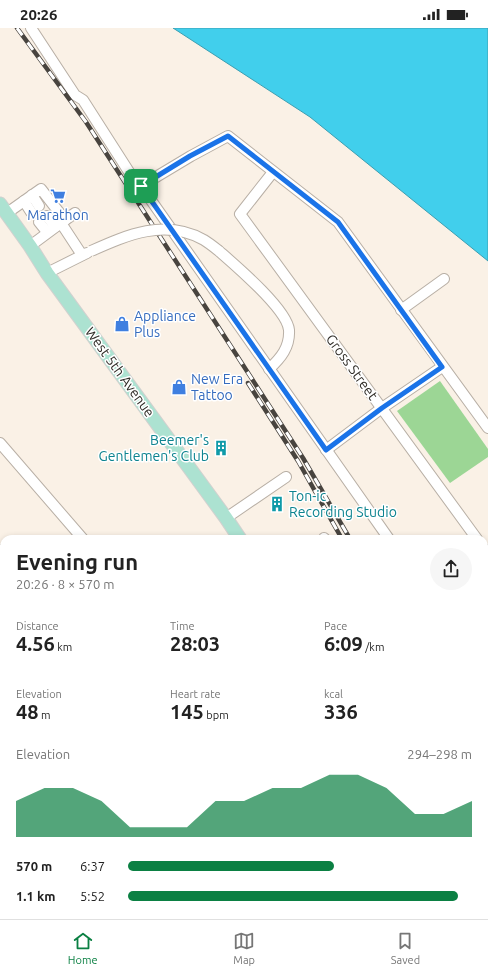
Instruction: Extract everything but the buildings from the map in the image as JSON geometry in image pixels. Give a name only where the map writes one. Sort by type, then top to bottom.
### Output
[{"type":"main road","name":"West 5th Avenue","points":[[4,209],[47,273],[237,535]]},
{"type":"street","points":[[31,28],[75,95],[83,100],[131,175],[141,186],[386,535]]},
{"type":"street","points":[[141,186],[190,156],[228,136],[338,222],[442,367],[488,428]]},
{"type":"street","name":"Gross Street","points":[[273,172],[240,214],[474,535]]},
{"type":"street","points":[[4,209],[28,198],[41,189],[57,225]]},
{"type":"street","points":[[28,198],[35,209]]},
{"type":"street","points":[[30,246],[75,213]]},
{"type":"street","points":[[43,219],[57,225],[87,253]]},
{"type":"street","points":[[47,273],[124,236],[142,231],[177,231],[190,234],[204,240],[250,278],[285,316],[289,329],[288,344],[280,359],[269,369]]},
{"type":"street","points":[[401,310],[444,279]]},
{"type":"street","points":[[326,450],[382,408],[442,367]]},
{"type":"street","points":[[0,443],[80,535]]},
{"type":"street","points":[[226,518],[286,477]]},
{"type":"green space","points":[[440,381],[488,449],[488,457],[450,483],[397,411]]},
{"type":"water","points":[[173,28],[488,28],[488,261],[310,117]]},
{"type":"railway","points":[[17,28],[86,122],[303,458],[348,535]]},
{"type":"railway","points":[[248,383],[298,461],[340,535]]},
{"type":"place","name":"Marathon","points":[[58,196]]},
{"type":"place","name":"Appliance Plus","points":[[122,324]]},
{"type":"place","name":"New Era Tattoo","points":[[179,387]]},
{"type":"place","name":"Beemer's Gentlemen's Club","points":[[221,448]]},
{"type":"place","name":"Ton-ic Recording Studio","points":[[277,504]]},
{"type":"route","points":[[228,136],[338,222],[442,367],[382,408],[326,450],[141,186],[190,156],[228,136]]}]
